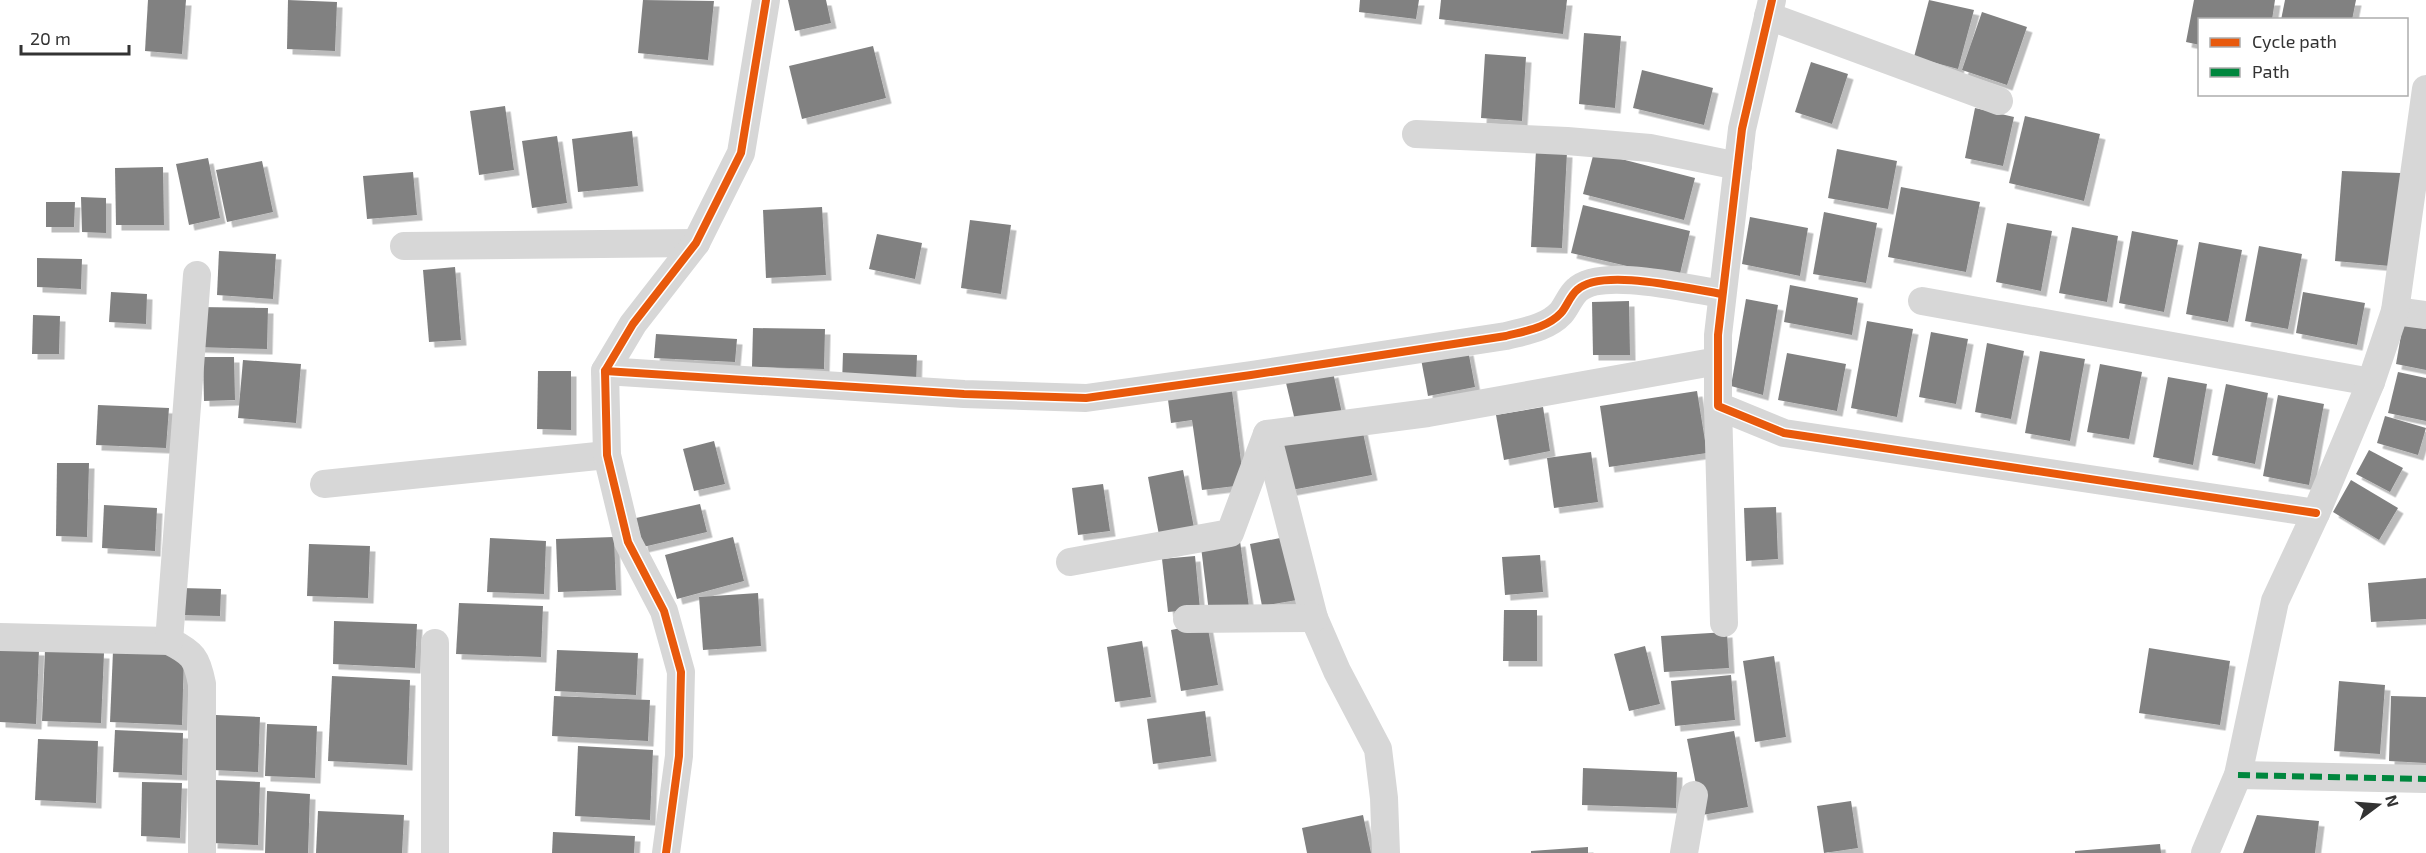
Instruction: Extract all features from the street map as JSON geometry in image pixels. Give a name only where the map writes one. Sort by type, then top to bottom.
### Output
[{"type":"street","points":[[666,853],[679,756],[681,672],[664,611],[628,542],[607,454],[605,370],[633,324],[696,243],[741,153],[766,0]]},
{"type":"street","points":[[1724,623],[1718,334],[1742,129],[1770,8],[1999,101]]},
{"type":"street","points":[[2205,853],[2238,775],[2275,601],[2316,513],[2371,381],[2395,311],[2426,89]]},
{"type":"street","points":[[1416,134],[1640,147],[1738,166]]},
{"type":"street","points":[[404,246],[696,243]]},
{"type":"street","points":[[169,641],[197,275]]},
{"type":"street","points":[[605,370],[964,394],[1086,398],[1506,336],[1546,325],[1561,313],[1576,290],[1593,281],[1616,279],[1722,294]]},
{"type":"street","points":[[1922,301],[2371,381]]},
{"type":"street","points":[[2395,311],[2426,315]]},
{"type":"street","points":[[1267,434],[1428,413],[1718,361]]},
{"type":"street","points":[[1718,406],[1785,433],[2316,513]]},
{"type":"street","points":[[1070,562],[1230,533],[1267,434]]},
{"type":"street","points":[[1267,434],[1314,618],[1337,670],[1378,748],[1384,798],[1386,853]]},
{"type":"street","points":[[324,484],[607,454]]},
{"type":"street","points":[[1187,618],[1314,618]]},
{"type":"street","points":[[0,637],[169,641],[184,648],[198,663],[202,684],[202,853]]},
{"type":"street","points":[[435,643],[435,853]]},
{"type":"street","points":[[2238,775],[2426,779]]},
{"type":"street","points":[[1684,853],[1694,795]]},
{"type":"building","points":[[148,0],[186,0],[182,54],[145,51]]},
{"type":"building","points":[[288,0],[337,2],[335,51],[287,49]]},
{"type":"building","points":[[643,0],[714,1],[708,60],[638,53]]},
{"type":"building","points":[[788,0],[826,0],[831,23],[795,31]]},
{"type":"building","points":[[1360,0],[1419,0],[1416,19],[1359,12]]},
{"type":"building","points":[[1441,0],[1567,0],[1563,34],[1439,19]]},
{"type":"building","points":[[1929,0],[1974,10],[1958,69],[1914,57]]},
{"type":"building","points":[[2194,0],[2275,0],[2272,18],[2198,18],[2198,45],[2186,42]]},
{"type":"building","points":[[2285,0],[2356,0],[2352,18],[2281,18]]},
{"type":"building","points":[[1982,12],[2027,27],[2007,85],[1962,70]]},
{"type":"building","points":[[1584,33],[1621,36],[1615,108],[1579,104]]},
{"type":"building","points":[[873,46],[886,98],[802,119],[789,66]]},
{"type":"building","points":[[1485,54],[1526,57],[1522,121],[1481,118]]},
{"type":"building","points":[[1811,62],[1848,74],[1832,124],[1795,112]]},
{"type":"building","points":[[1642,70],[1713,88],[1704,125],[1633,108]]},
{"type":"building","points":[[505,106],[514,170],[479,175],[470,111]]},
{"type":"building","points":[[1975,108],[2014,117],[2003,166],[1965,158]]},
{"type":"building","points":[[2025,116],[2100,134],[2084,201],[2009,183]]},
{"type":"building","points":[[632,131],[638,186],[578,192],[572,139]]},
{"type":"building","points":[[557,136],[567,203],[532,208],[522,141]]},
{"type":"building","points":[[1837,149],[1897,161],[1888,209],[1828,198]]},
{"type":"building","points":[[1536,150],[1567,152],[1562,248],[1531,247]]},
{"type":"building","points":[[1594,152],[1695,178],[1684,220],[1583,194]]},
{"type":"building","points":[[208,158],[220,218],[189,225],[176,164]]},
{"type":"building","points":[[262,161],[273,212],[227,222],[216,170]]},
{"type":"building","points":[[163,167],[164,225],[116,225],[115,168]]},
{"type":"building","points":[[2342,171],[2401,173],[2390,266],[2335,261]]},
{"type":"building","points":[[413,172],[417,215],[367,219],[363,176]]},
{"type":"building","points":[[1901,187],[1980,202],[1966,272],[1888,257]]},
{"type":"building","points":[[81,197],[106,198],[106,233],[82,232]]},
{"type":"building","points":[[46,202],[75,202],[74,227],[46,227]]},
{"type":"building","points":[[1583,205],[1690,231],[1679,278],[1571,253]]},
{"type":"building","points":[[822,207],[826,275],[766,278],[763,210]]},
{"type":"building","points":[[1824,212],[1877,223],[1866,283],[1813,274]]},
{"type":"building","points":[[1750,217],[1808,228],[1800,276],[1742,264]]},
{"type":"building","points":[[970,220],[1011,225],[1001,294],[961,288]]},
{"type":"building","points":[[2007,223],[2052,231],[2041,291],[1996,282]]},
{"type":"building","points":[[2072,227],[2118,236],[2107,302],[2059,293]]},
{"type":"building","points":[[2132,231],[2178,240],[2164,312],[2119,303]]},
{"type":"building","points":[[877,234],[922,243],[915,279],[869,269]]},
{"type":"building","points":[[2199,242],[2242,250],[2228,322],[2186,314]]},
{"type":"building","points":[[2259,246],[2302,254],[2288,329],[2245,321]]},
{"type":"building","points":[[219,251],[276,254],[273,299],[217,295]]},
{"type":"building","points":[[37,258],[82,259],[81,289],[37,287]]},
{"type":"building","points":[[455,267],[461,340],[429,342],[423,270]]},
{"type":"building","points":[[1790,285],[1858,298],[1852,335],[1784,322]]},
{"type":"building","points":[[111,292],[147,294],[146,324],[109,322]]},
{"type":"building","points":[[2303,292],[2365,303],[2357,345],[2296,333]]},
{"type":"building","points":[[1746,299],[1778,305],[1763,395],[1731,386]]},
{"type":"building","points":[[1629,301],[1630,355],[1593,355],[1592,302]]},
{"type":"building","points":[[196,307],[268,308],[267,349],[195,347]]},
{"type":"building","points":[[33,315],[60,316],[59,354],[32,354]]},
{"type":"building","points":[[1867,321],[1913,329],[1897,417],[1851,408]]},
{"type":"building","points":[[2403,324],[2426,329],[2426,370],[2396,364]]},
{"type":"building","points":[[753,328],[825,329],[824,369],[752,367]]},
{"type":"building","points":[[1931,332],[1968,339],[1956,404],[1919,397]]},
{"type":"building","points":[[656,334],[737,339],[735,362],[654,358]]},
{"type":"building","points":[[1987,343],[2024,351],[2011,419],[1975,412]]},
{"type":"building","points":[[1468,350],[1475,387],[1428,396],[1421,359]]},
{"type":"building","points":[[2040,351],[2085,359],[2070,441],[2025,433]]},
{"type":"building","points":[[843,353],[917,355],[916,386],[842,384]]},
{"type":"building","points":[[1787,353],[1846,364],[1837,411],[1778,400]]},
{"type":"building","points":[[203,357],[234,357],[235,400],[204,401]]},
{"type":"building","points":[[243,360],[301,364],[296,423],[238,418]]},
{"type":"building","points":[[2100,364],[2142,372],[2129,439],[2087,432]]},
{"type":"building","points":[[538,371],[571,371],[571,430],[537,429]]},
{"type":"building","points":[[1333,372],[1343,418],[1297,429],[1286,383]]},
{"type":"building","points":[[2398,372],[2426,378],[2426,421],[2388,413]]},
{"type":"building","points":[[2168,377],[2207,384],[2193,465],[2153,457]]},
{"type":"building","points":[[1231,383],[1244,485],[1202,490],[1192,420],[1171,423],[1167,392]]},
{"type":"building","points":[[2226,384],[2268,393],[2255,464],[2212,455]]},
{"type":"building","points":[[1697,391],[1707,453],[1609,467],[1600,406]]},
{"type":"building","points":[[2278,395],[2324,404],[2309,485],[2263,476]]},
{"type":"building","points":[[98,405],[169,408],[166,448],[96,445]]},
{"type":"building","points":[[1543,407],[1550,451],[1504,460],[1496,415]]},
{"type":"building","points":[[2385,416],[2426,428],[2418,455],[2377,443]]},
{"type":"building","points":[[1362,428],[1372,475],[1286,491],[1277,445]]},
{"type":"building","points":[[714,441],[725,484],[694,491],[683,449]]},
{"type":"building","points":[[2369,450],[2403,468],[2390,492],[2356,474]]},
{"type":"building","points":[[1591,452],[1598,502],[1554,508],[1547,458]]},
{"type":"building","points":[[57,463],[89,463],[87,537],[56,536]]},
{"type":"building","points":[[1183,470],[1194,528],[1159,535],[1148,477]]},
{"type":"building","points":[[2351,480],[2398,508],[2379,540],[2333,512]]},
{"type":"building","points":[[1103,484],[1110,531],[1078,535],[1072,488]]},
{"type":"building","points":[[700,504],[707,532],[643,547],[636,518]]},
{"type":"building","points":[[104,505],[157,508],[155,551],[102,548]]},
{"type":"building","points":[[1776,507],[1778,559],[1746,561],[1744,508]]},
{"type":"building","points":[[614,537],[616,590],[558,592],[556,539]]},
{"type":"building","points":[[733,537],[744,581],[677,599],[665,555]]},
{"type":"building","points":[[1285,537],[1297,600],[1262,606],[1250,544]]},
{"type":"building","points":[[490,538],[546,541],[544,594],[487,592]]},
{"type":"building","points":[[1240,541],[1249,607],[1209,612],[1201,547]]},
{"type":"building","points":[[309,544],[370,546],[368,598],[307,596]]},
{"type":"building","points":[[1540,555],[1543,592],[1505,595],[1502,557]]},
{"type":"building","points":[[1195,556],[1200,609],[1168,612],[1162,559]]},
{"type":"building","points":[[2426,578],[2426,619],[2371,622],[2368,583]]},
{"type":"building","points":[[180,588],[221,589],[220,616],[179,615]]},
{"type":"building","points":[[758,593],[761,646],[703,650],[699,597]]},
{"type":"building","points":[[459,603],[543,606],[541,657],[456,654]]},
{"type":"building","points":[[1504,610],[1537,610],[1537,661],[1503,661]]},
{"type":"building","points":[[334,621],[417,624],[415,668],[333,664]]},
{"type":"building","points":[[1207,623],[1218,685],[1181,691],[1171,630]]},
{"type":"building","points":[[1727,632],[1729,668],[1664,672],[1661,636]]},
{"type":"building","points":[[1142,641],[1151,697],[1115,702],[1107,647]]},
{"type":"building","points":[[1645,646],[1660,704],[1629,711],[1614,654]]},
{"type":"building","points":[[0,648],[39,650],[36,724],[0,722]]},
{"type":"building","points":[[2149,648],[2230,661],[2220,725],[2139,713]]},
{"type":"building","points":[[45,650],[104,653],[101,723],[42,721]]},
{"type":"building","points":[[557,650],[638,653],[636,695],[555,691]]},
{"type":"building","points":[[113,651],[184,654],[182,725],[110,722]]},
{"type":"building","points":[[1774,656],[1786,737],[1755,742],[1743,661]]},
{"type":"building","points":[[1731,675],[1735,720],[1675,726],[1671,681]]},
{"type":"building","points":[[332,676],[410,680],[407,765],[328,761]]},
{"type":"building","points":[[2339,681],[2385,685],[2380,754],[2334,751]]},
{"type":"building","points":[[554,696],[650,700],[648,741],[552,736]]},
{"type":"building","points":[[2391,696],[2426,697],[2426,763],[2389,761]]},
{"type":"building","points":[[1205,711],[1211,756],[1153,764],[1147,719]]},
{"type":"building","points":[[216,715],[260,717],[258,772],[213,770]]},
{"type":"building","points":[[267,724],[317,726],[315,778],[265,776]]},
{"type":"building","points":[[115,730],[183,733],[182,775],[113,772]]},
{"type":"building","points":[[1734,731],[1748,807],[1702,815],[1687,739]]},
{"type":"building","points":[[38,739],[98,741],[96,803],[35,800]]},
{"type":"building","points":[[578,746],[653,750],[650,820],[575,816]]},
{"type":"building","points":[[1583,768],[1677,772],[1676,808],[1582,805]]},
{"type":"building","points":[[215,780],[260,782],[258,845],[212,843]]},
{"type":"building","points":[[142,782],[182,783],[180,838],[141,836]]},
{"type":"building","points":[[267,791],[310,794],[308,853],[265,853]]},
{"type":"building","points":[[1851,801],[1858,848],[1824,853],[1817,806]]},
{"type":"building","points":[[318,811],[404,815],[402,853],[316,853]]},
{"type":"building","points":[[1363,815],[1371,853],[1307,853],[1302,828]]},
{"type":"building","points":[[2257,815],[2319,821],[2315,853],[2243,853]]},
{"type":"building","points":[[553,832],[635,836],[634,853],[552,853]]},
{"type":"building","points":[[2160,844],[2161,853],[2075,853],[2075,851]]},
{"type":"building","points":[[1588,847],[1588,853],[1531,853],[1531,851]]},
{"type":"marked path","points":[[2238,775],[2426,779]]},
{"type":"cycle path","points":[[666,853],[679,756],[681,672],[664,611],[628,542],[607,455],[605,371],[633,324],[696,243],[741,153],[766,0]]},
{"type":"cycle path","points":[[1772,0],[1742,129],[1718,335],[1718,406],[1784,433],[2316,513]]},
{"type":"cycle path","points":[[605,371],[964,394],[1086,398],[1506,336],[1549,322],[1561,313],[1577,290],[1589,283],[1605,280],[1668,284],[1722,294]]}]
